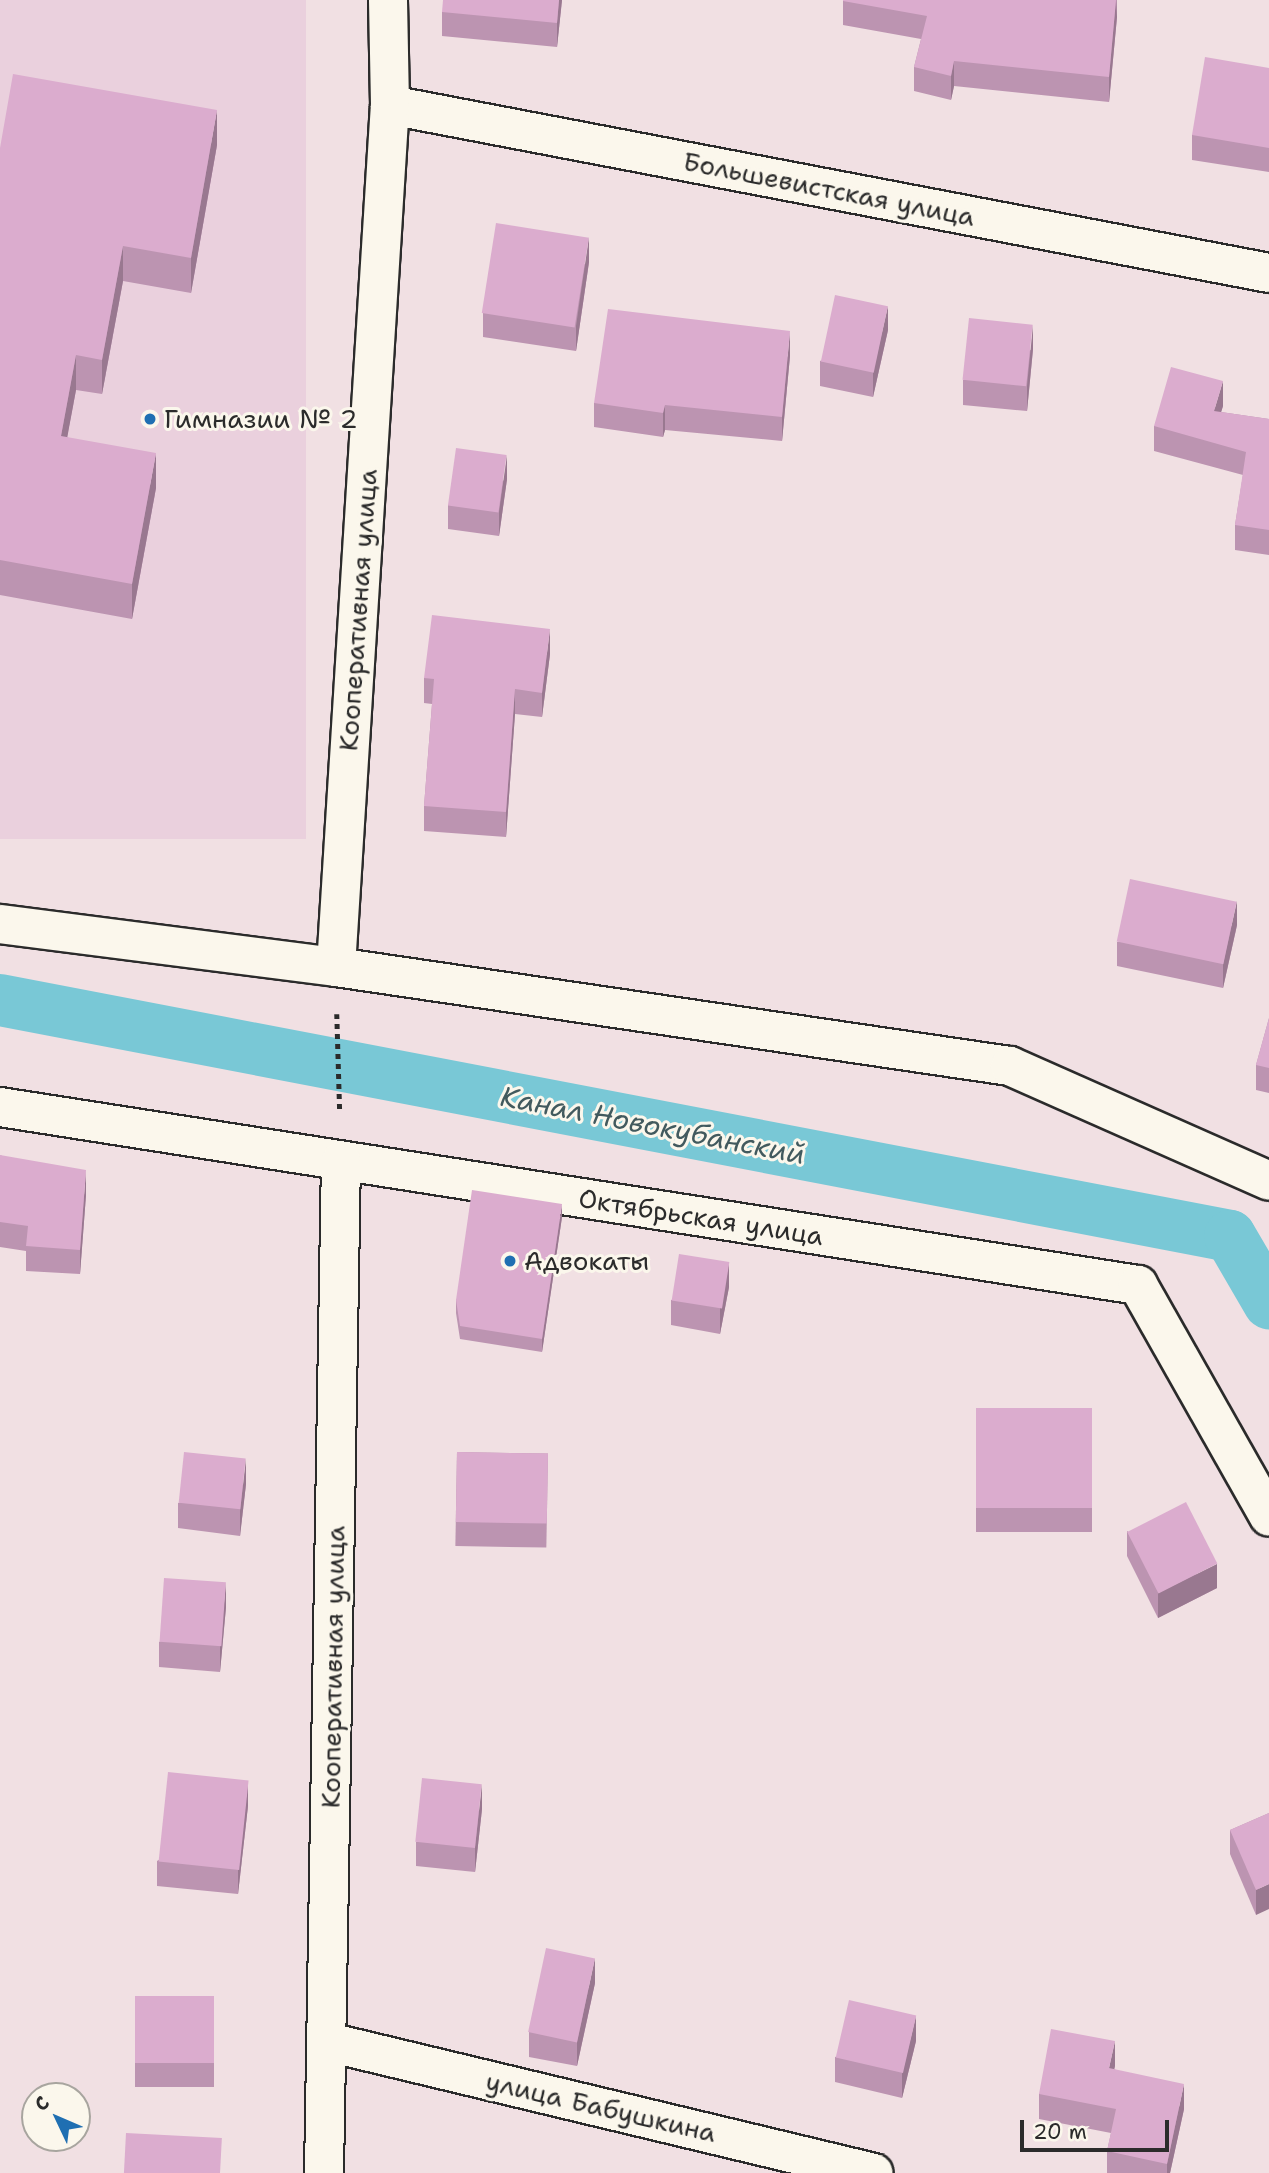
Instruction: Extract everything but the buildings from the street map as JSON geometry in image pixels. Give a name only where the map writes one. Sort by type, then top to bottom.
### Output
[{"type":"street","name":"Кооперативная улица","points":[[336,967],[390,105],[388,0]]},
{"type":"street","name":"Большевистская улица","points":[[390,105],[1269,273]]},
{"type":"street","points":[[0,924],[336,967],[1010,1066],[1269,1181]]},
{"type":"street","name":"Октябрьская улица","points":[[0,1107],[1138,1285],[1269,1517]]},
{"type":"street","name":"Кооперативная улица","points":[[324,2173],[341,1161]]},
{"type":"street","name":"улица Бабушкина","points":[[328,2042],[775,2160],[874,2173]]},
{"type":"path","points":[[336,967],[341,1161]]},
{"type":"shaded area","name":"Гимназии № 2","points":[[0,0],[306,0],[306,839],[0,839]]},
{"type":"waterway","name":"Канал Новокубанский","points":[[0,1000],[1230,1236],[1269,1303]]},
{"type":"place","name":"Гимназии № 2","points":[[150,419]]},
{"type":"place","name":"Адвокаты","points":[[510,1261]]}]
